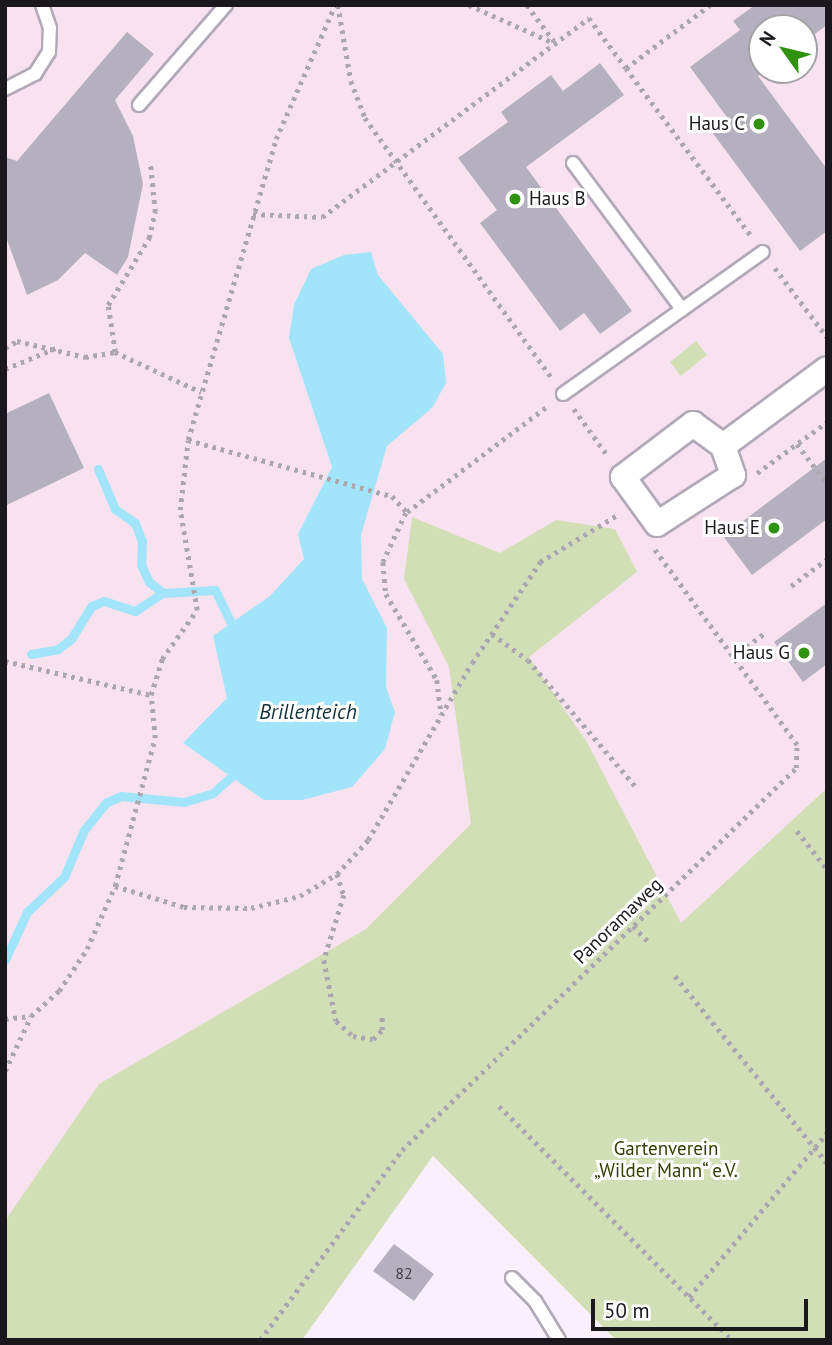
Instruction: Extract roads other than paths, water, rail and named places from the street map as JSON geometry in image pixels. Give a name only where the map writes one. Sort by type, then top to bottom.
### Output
[{"type":"street","points":[[723,446],[827,369]]},
{"type":"street","points":[[693,424],[723,446],[733,475],[657,524],[623,477],[693,424]]},
{"type":"lane","points":[[139,105],[226,5]]},
{"type":"lane","points":[[5,89],[36,75],[49,52],[43,6]]},
{"type":"lane","points":[[573,163],[682,309]]},
{"type":"lane","points":[[563,394],[763,252]]},
{"type":"lane","points":[[512,1278],[535,1301],[559,1340]]},
{"type":"water","name":"Brillenteich","points":[[371,252],[378,275],[443,354],[446,383],[432,408],[387,446],[361,535],[362,579],[387,628],[386,687],[395,712],[385,749],[352,787],[302,800],[264,800],[183,743],[227,698],[213,636],[270,596],[304,559],[298,534],[332,467],[289,338],[294,305],[311,269],[344,255]]},
{"type":"waterway","points":[[98,469],[115,509],[135,523],[142,541],[141,565],[149,582],[163,593],[215,590],[231,623]]},
{"type":"waterway","points":[[31,654],[58,649],[71,639],[92,606],[104,601],[135,611],[163,593]]},
{"type":"waterway","points":[[5,960],[27,912],[64,877],[84,830],[107,802],[121,796],[184,802],[213,793],[231,777]]},
{"type":"place","name":"Haus C","points":[[759,124]]},
{"type":"place","name":"Haus B","points":[[515,199]]},
{"type":"place","name":"Haus E","points":[[774,528]]},
{"type":"place","name":"Haus G","points":[[804,653]]},
{"type":"park label","name":"Gartenverein „Wilder Mann“ e.V.","points":[[666,1160]]}]
